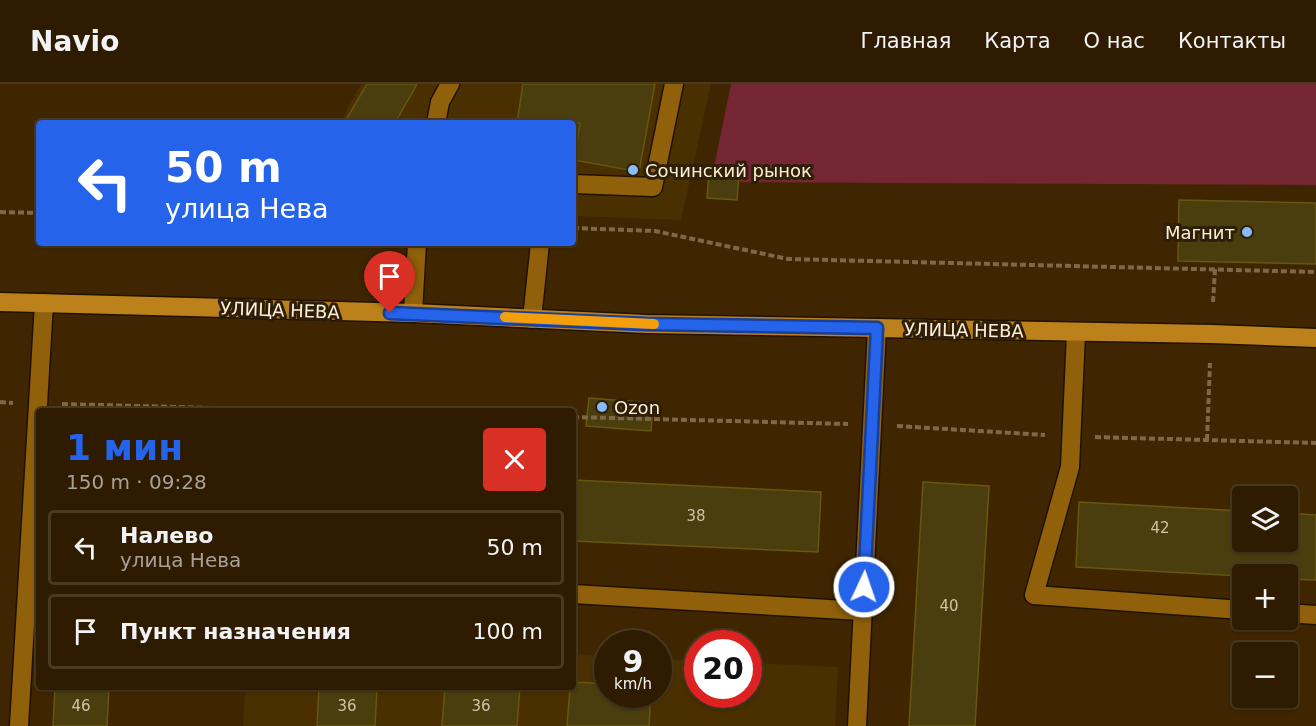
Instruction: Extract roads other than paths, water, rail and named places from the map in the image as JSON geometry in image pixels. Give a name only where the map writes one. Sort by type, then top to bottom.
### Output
[{"type":"main road","name":"УЛИЦА НЕВА","points":[[0,302],[413,313],[646,324],[1212,334],[1316,338]]},
{"type":"street","points":[[437,120],[440,102],[450,84]]},
{"type":"street","points":[[576,184],[653,187],[674,84]]},
{"type":"street","points":[[413,313],[417,246]]},
{"type":"street","points":[[532,318],[540,246]]},
{"type":"street","points":[[38,408],[44,303]]},
{"type":"street","points":[[857,726],[877,328]]},
{"type":"street","points":[[1076,333],[1070,467],[1034,595],[1232,609]]},
{"type":"street","points":[[19,726],[34,564],[36,484]]},
{"type":"street","points":[[576,594],[862,611]]},
{"type":"street","points":[[1298,614],[1316,615]]},
{"type":"place","name":"Сочинский рынок","points":[[633,170]]},
{"type":"place","name":"Магнит","points":[[1247,232]]},
{"type":"place","name":"Ozon","points":[[602,407]]}]
